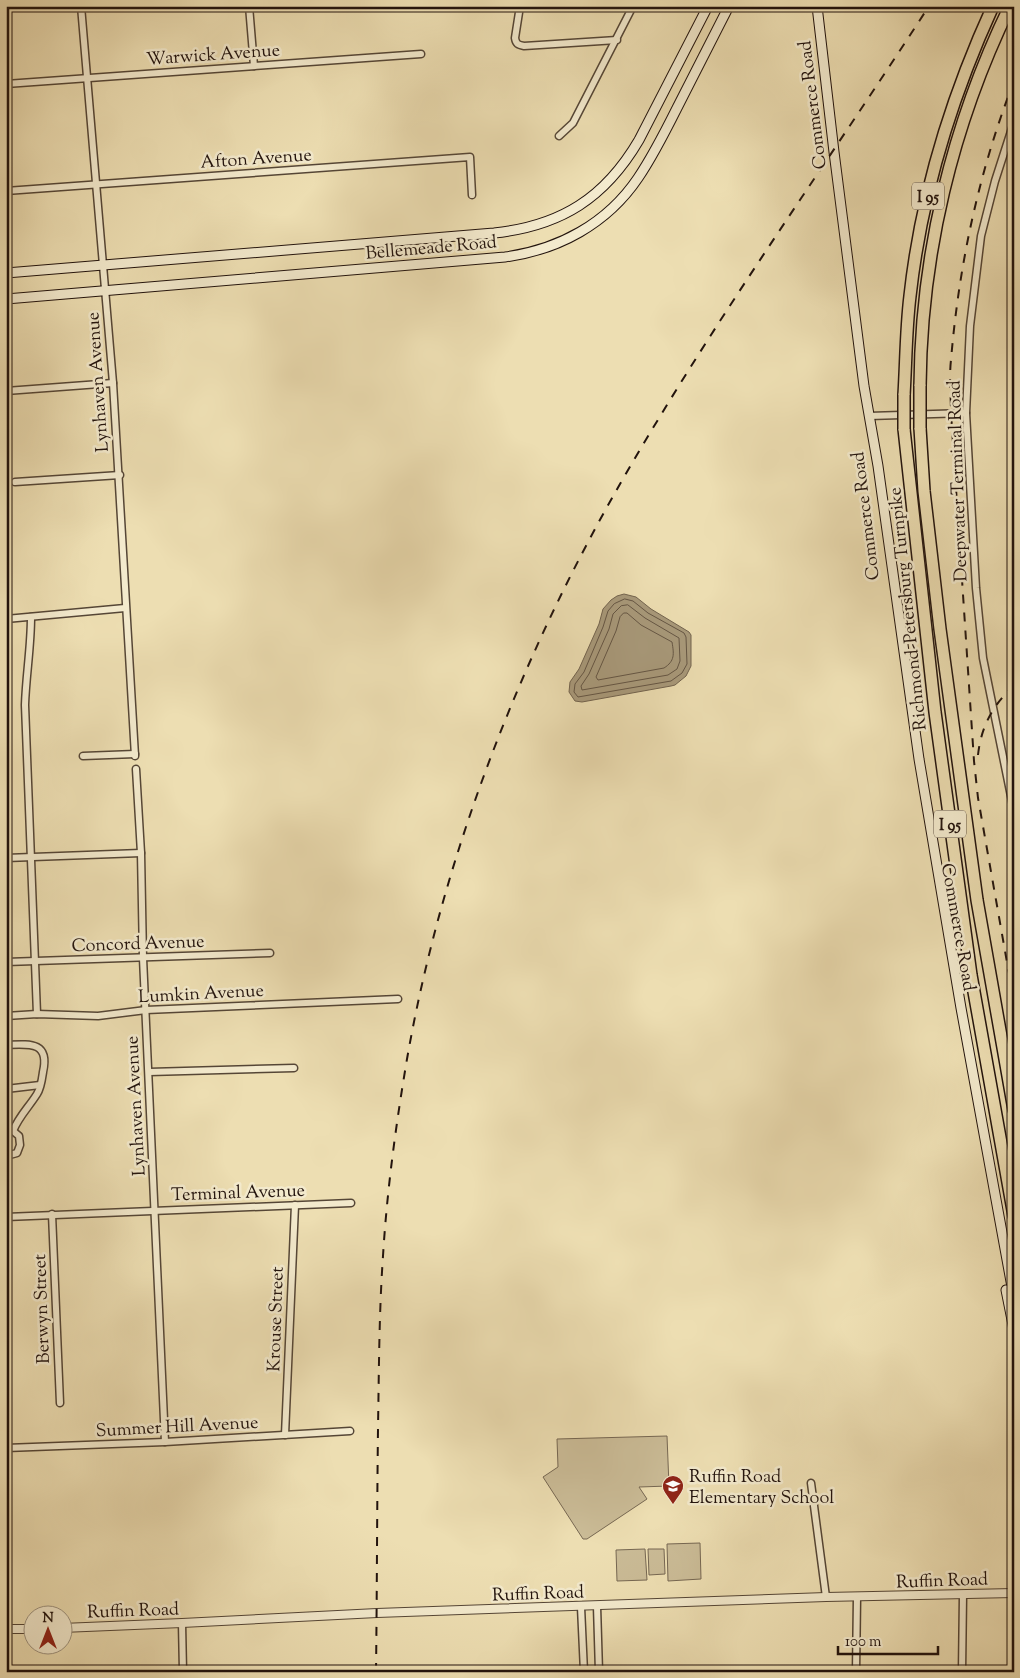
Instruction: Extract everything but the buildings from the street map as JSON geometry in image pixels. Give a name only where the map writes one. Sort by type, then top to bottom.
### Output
[{"type":"highway","name":"Richmond-Petersburg Turnpike","points":[[993,6],[957,92],[937,156],[921,227],[910,297],[904,395],[904,429],[935,712],[969,966],[1014,1216]]},
{"type":"highway","name":"Richmond-Petersburg Turnpike","points":[[1010,6],[980,73],[941,198],[928,272],[920,358],[920,428],[924,491],[940,628],[976,890],[1014,1110]]},
{"type":"main road","name":"Bellemeade Road","points":[[6,273],[506,232],[530,228],[552,220],[574,210],[594,196],[626,160],[639,140],[708,6]]},
{"type":"main road","name":"Bellemeade Road","points":[[6,299],[505,258],[541,250],[564,241],[585,229],[605,214],[639,178],[729,6]]},
{"type":"main road","name":"Commerce Road","points":[[817,6],[834,152],[869,416],[878,466],[920,767],[1014,1298]]},
{"type":"main road","name":"Commerce Road","points":[[873,438],[872,459],[907,718],[932,871],[1014,1330]]},
{"type":"street","name":"Lynhaven Avenue","points":[[81,6],[120,474],[135,755],[83,756]]},
{"type":"street","points":[[249,6],[254,66]]},
{"type":"street","points":[[520,6],[515,38],[516,42],[524,46],[617,40]]},
{"type":"street","points":[[559,136],[573,123],[634,6]]},
{"type":"street","name":"Warwick Avenue","points":[[6,84],[421,54]]},
{"type":"street","name":"Deepwater Terminal Road","points":[[1014,122],[995,181],[981,236],[970,326],[966,413],[976,588],[983,658],[1014,811]]},
{"type":"street","name":"Afton Avenue","points":[[6,191],[470,157],[472,195]]},
{"type":"street","points":[[6,391],[113,383]]},
{"type":"street","points":[[869,416],[966,413]]},
{"type":"street","points":[[15,482],[120,474]]},
{"type":"street","points":[[6,619],[126,608]]},
{"type":"street","points":[[31,617],[25,705],[37,1014]]},
{"type":"street","name":"Lynhaven Avenue","points":[[136,769],[165,1442]]},
{"type":"street","points":[[6,858],[141,853]]},
{"type":"street","name":"Concord Avenue","points":[[6,962],[270,953]]},
{"type":"street","name":"Lumkin Avenue","points":[[6,1016],[37,1014],[98,1016],[146,1010],[398,999]]},
{"type":"street","points":[[6,1045],[28,1044],[38,1047],[44,1052],[46,1062],[38,1093],[10,1131],[19,1136],[20,1145],[16,1153],[6,1156]]},
{"type":"street","points":[[149,1072],[294,1068]]},
{"type":"street","points":[[6,1089],[40,1085]]},
{"type":"street","name":"Terminal Avenue","points":[[6,1217],[351,1203]]},
{"type":"street","name":"Krouse Street","points":[[285,1435],[295,1205]]},
{"type":"street","name":"Berwyn Street","points":[[52,1214],[60,1403]]},
{"type":"street","name":"Summer Hill Avenue","points":[[6,1448],[165,1442],[350,1431]]},
{"type":"street","points":[[811,1483],[826,1597]]},
{"type":"street","name":"Ruffin Road","points":[[72,1628],[377,1613],[826,1597],[1014,1593]]},
{"type":"street","points":[[962,1672],[963,1595]]},
{"type":"street","points":[[856,1672],[857,1597]]},
{"type":"street","points":[[597,1606],[599,1672]]},
{"type":"street","points":[[582,1607],[584,1672]]},
{"type":"street","points":[[182,1623],[183,1672]]},
{"type":"street","points":[[6,1630],[22,1629]]},
{"type":"shaded area","points":[[667,1436],[669,1486],[639,1487],[647,1499],[587,1539],[583,1539],[543,1477],[558,1467],[557,1439]]},
{"type":"shaded area","points":[[700,1543],[701,1579],[668,1581],[667,1544]]},
{"type":"shaded area","points":[[645,1549],[647,1580],[617,1581],[616,1550]]},
{"type":"shaded area","points":[[648,1549],[664,1549],[665,1574],[649,1575]]},
{"type":"water","points":[[624,594],[636,597],[651,609],[689,632],[691,635],[691,666],[686,676],[675,685],[582,702],[575,701],[569,692],[570,682],[579,669],[599,624],[603,609],[611,600]]},
{"type":"railway","points":[[376,1672],[380,1320],[389,1182],[407,1059],[422,984],[463,836],[517,691],[583,551],[620,484],[693,362],[929,6]]},
{"type":"railway","points":[[1014,81],[991,149],[972,218],[959,289],[950,366],[951,413],[974,761],[978,798],[1014,1002]]},
{"type":"railway","points":[[978,755],[982,735],[989,717],[1000,700],[1014,686]]},
{"type":"place","name":"Ruffin Road Elementary School","points":[[673,1505]]}]
